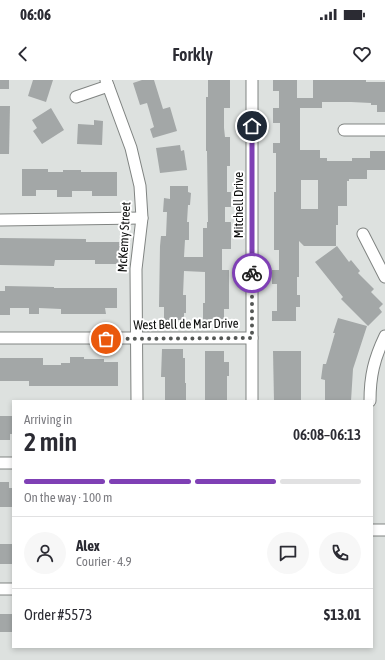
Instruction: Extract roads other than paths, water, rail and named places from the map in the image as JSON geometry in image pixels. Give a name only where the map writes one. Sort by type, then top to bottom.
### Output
[{"type":"street","name":"Mitchell Drive","points":[[252,80],[252,400]]},
{"type":"street","points":[[76,97],[107,83]]},
{"type":"street","name":"McKemy Street","points":[[107,83],[132,148],[140,186],[142,218],[136,269],[137,400]]},
{"type":"street","points":[[344,130],[385,130]]},
{"type":"street","points":[[0,220],[142,218]]},
{"type":"street","points":[[363,234],[385,277]]},
{"type":"street","points":[[370,400],[373,366],[376,354],[385,336]]},
{"type":"street","name":"West Bell de Mar Drive","points":[[0,338],[252,338]]},
{"type":"street","points":[[0,462],[12,462]]},
{"type":"street","points":[[373,530],[385,530]]},
{"type":"street","points":[[0,589],[12,589]]}]
